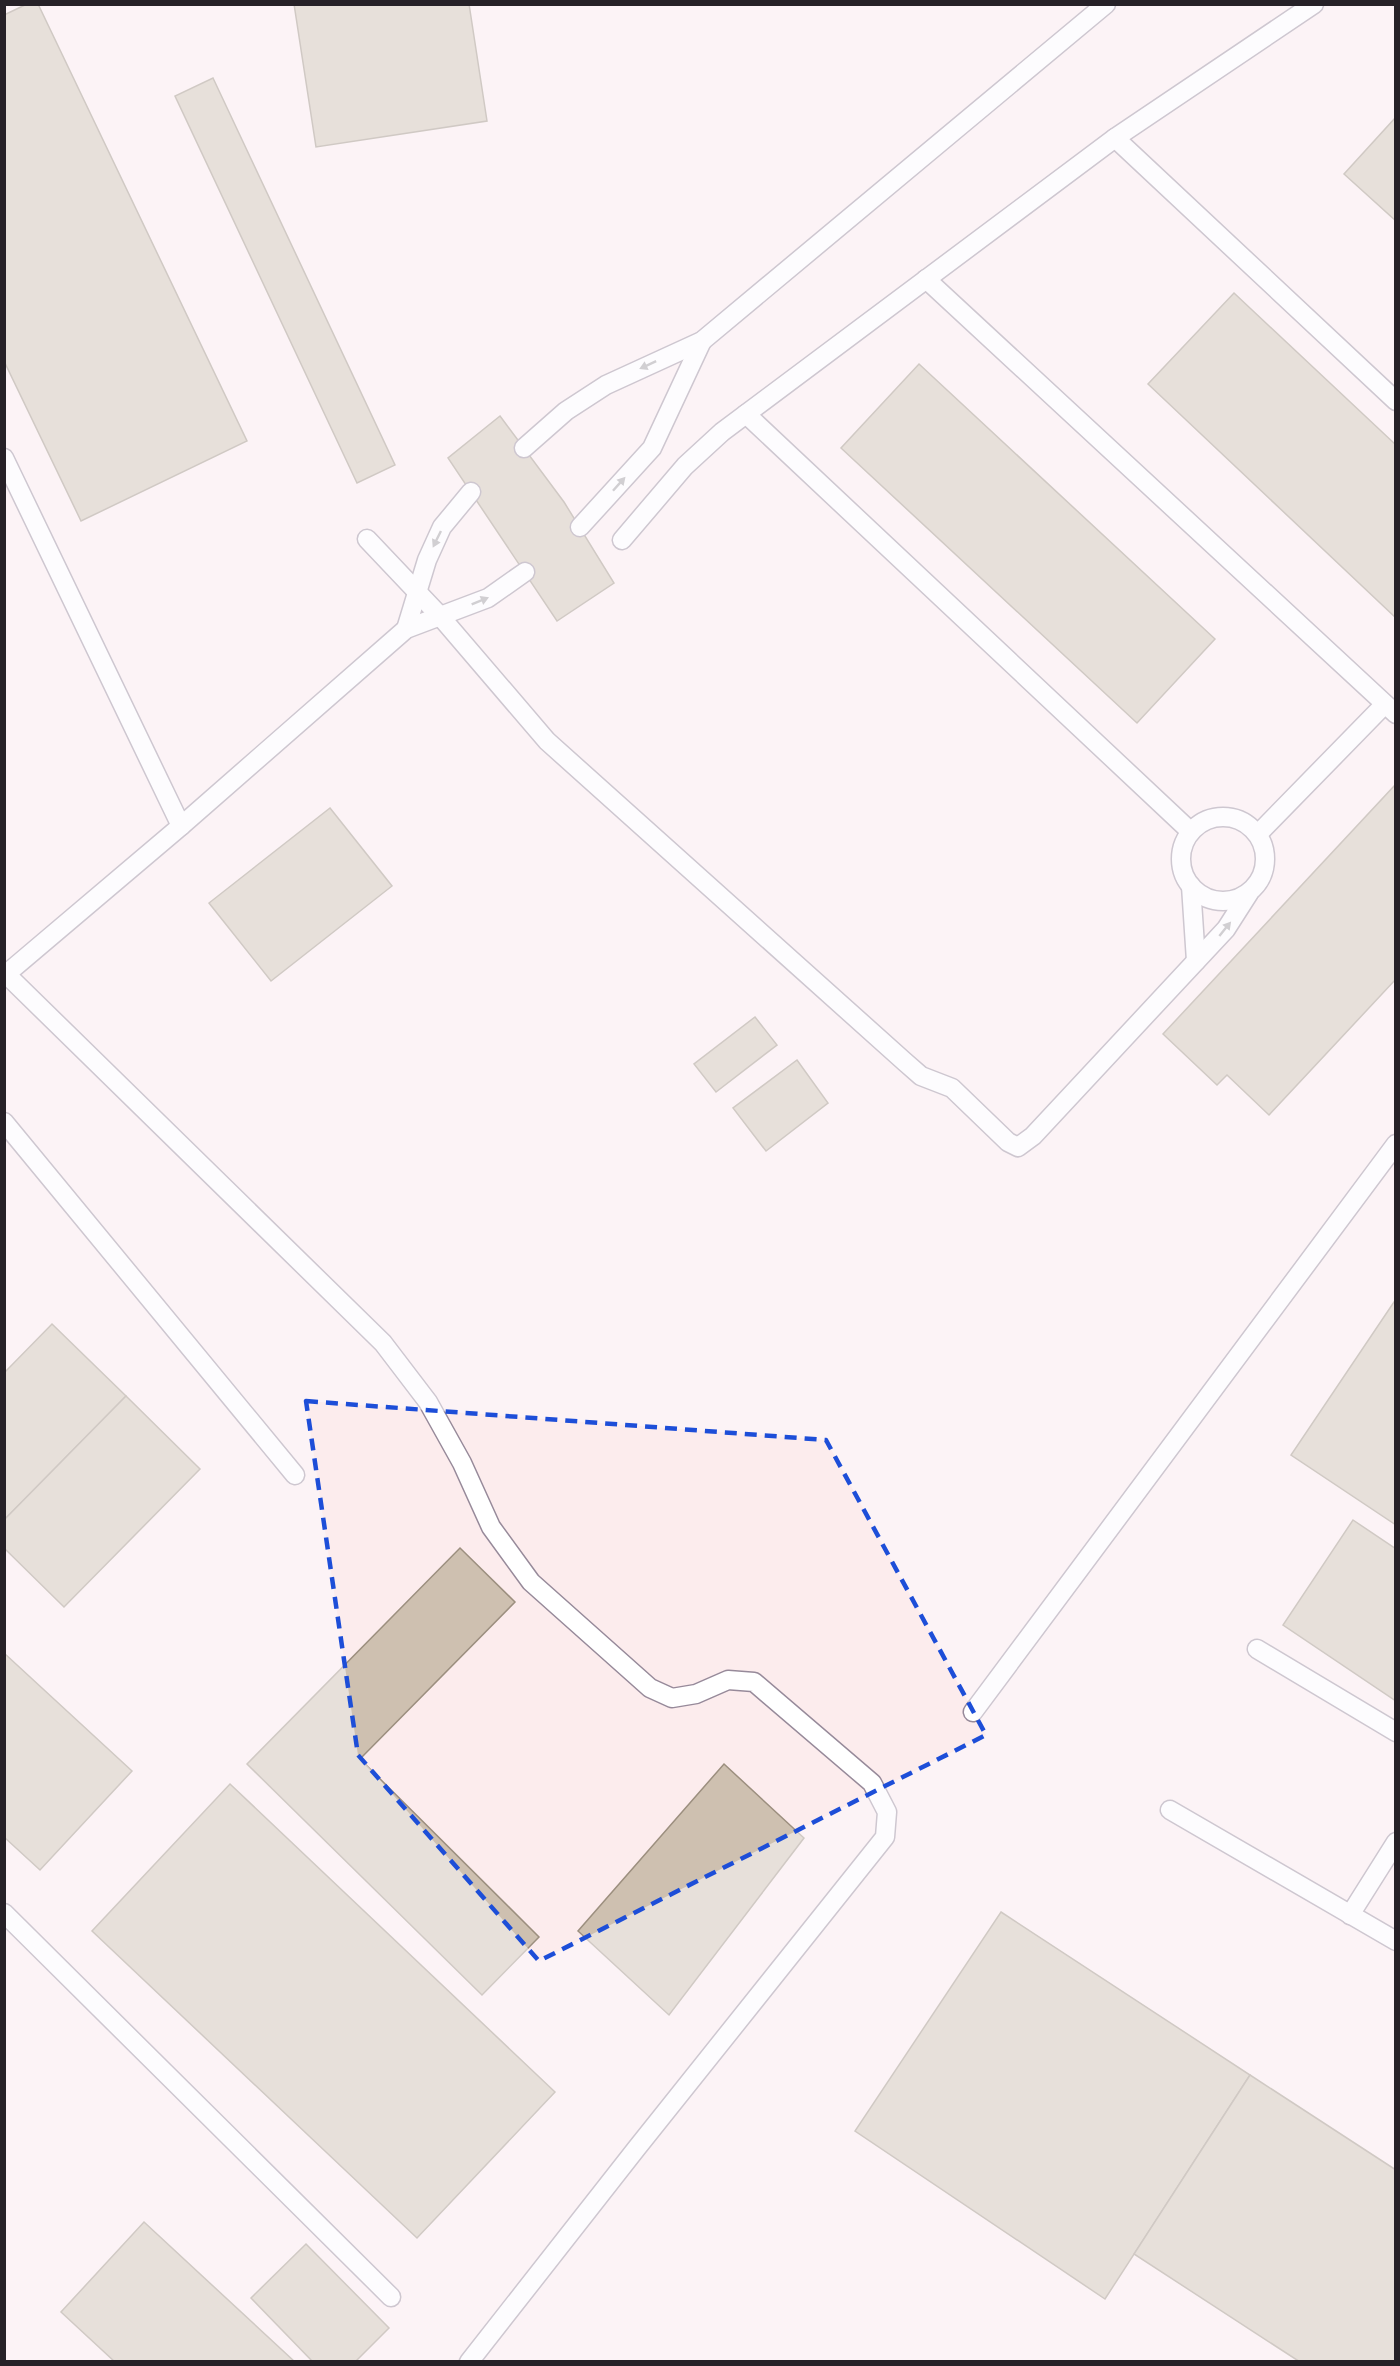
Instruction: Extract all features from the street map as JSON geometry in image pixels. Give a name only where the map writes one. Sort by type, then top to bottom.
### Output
[{"type":"lane","points":[[524,448],[566,411],[606,385],[702,341],[1106,4]]},
{"type":"lane","points":[[622,540],[685,466],[722,432],[1115,138],[1314,4]]},
{"type":"lane","points":[[1115,138],[1395,401]]},
{"type":"lane","points":[[926,279],[1390,709],[1258,834]]},
{"type":"lane","points":[[580,527],[652,448],[702,341]]},
{"type":"lane","points":[[746,414],[1190,831]]},
{"type":"lane","points":[[4,458],[181,826]]},
{"type":"lane","points":[[406,629],[427,560],[442,527],[471,492]]},
{"type":"lane","points":[[367,539],[440,616],[547,741],[921,1076],[952,1088],[1008,1142],[1018,1147],[1033,1136],[1226,928],[1249,892],[1259,881],[1264,868],[1265,853],[1258,834],[1240,820],[1226,816],[1213,817],[1200,822],[1190,831],[1179,855],[1181,869],[1191,886],[1207,899],[1222,901],[1236,899],[1249,892]]},
{"type":"lane","points":[[469,2361],[885,1837],[887,1812],[873,1783],[754,1682],[728,1680],[696,1694],[672,1698],[650,1688],[531,1582],[491,1527],[462,1463],[428,1402],[383,1343],[5,975],[181,826],[406,629],[488,598],[525,572]]},
{"type":"lane","points":[[1191,886],[1196,961]]},
{"type":"lane","points":[[4,1122],[295,1475]]},
{"type":"lane","points":[[973,1712],[1395,1144]]},
{"type":"lane","points":[[1257,1649],[1395,1732]]},
{"type":"lane","points":[[1170,1810],[1395,1941]]},
{"type":"lane","points":[[1350,1914],[1395,1842]]},
{"type":"lane","points":[[4,1913],[391,2297]]},
{"type":"highlighted area","points":[[306,1401],[826,1440],[986,1735],[539,1961],[358,1755]]},
{"type":"shaded area","points":[[5,5],[1395,5],[1395,2361],[5,2361]]},
{"type":"building","points":[[27,4],[38,4],[247,441],[81,521],[4,361],[4,15]]},
{"type":"building","points":[[294,4],[469,4],[487,121],[316,147]]},
{"type":"building","points":[[213,78],[395,465],[357,483],[175,96]]},
{"type":"building","points":[[1396,117],[1396,221],[1344,174]]},
{"type":"building","points":[[1234,293],[1396,445],[1396,618],[1148,384]]},
{"type":"building","points":[[919,364],[1215,639],[1137,723],[841,448]]},
{"type":"building","points":[[500,416],[564,502],[614,583],[557,621],[448,458]]},
{"type":"building","points":[[1396,784],[1396,979],[1269,1115],[1227,1075],[1217,1085],[1163,1034]]},
{"type":"building","points":[[330,808],[392,886],[271,981],[209,903]]},
{"type":"building","points":[[755,1017],[777,1045],[716,1092],[694,1064]]},
{"type":"building","points":[[797,1060],[828,1103],[766,1151],[733,1108]]},
{"type":"building","points":[[1396,1299],[1396,1525],[1291,1455]]},
{"type":"building","points":[[52,1324],[126,1396],[4,1520],[4,1373]]},
{"type":"building","points":[[126,1396],[200,1469],[64,1607],[4,1548],[4,1520]]},
{"type":"building","points":[[1353,1520],[1396,1549],[1396,1701],[1283,1625]]},
{"type":"building","points":[[460,1548],[515,1602],[360,1759],[539,1937],[482,1995],[247,1764]]},
{"type":"building","points":[[4,1653],[132,1771],[40,1870],[4,1837]]},
{"type":"building","points":[[724,1764],[804,1838],[669,2015],[578,1931]]},
{"type":"building","points":[[230,1784],[555,2092],[417,2238],[92,1931]]},
{"type":"building","points":[[1001,1912],[1250,2075],[1105,2299],[855,2131]]},
{"type":"building","points":[[1250,2075],[1396,2170],[1396,2362],[1300,2362],[1134,2254]]},
{"type":"building","points":[[144,2222],[295,2362],[115,2362],[61,2312]]},
{"type":"building","points":[[306,2244],[389,2328],[355,2362],[313,2362],[251,2298]]}]
